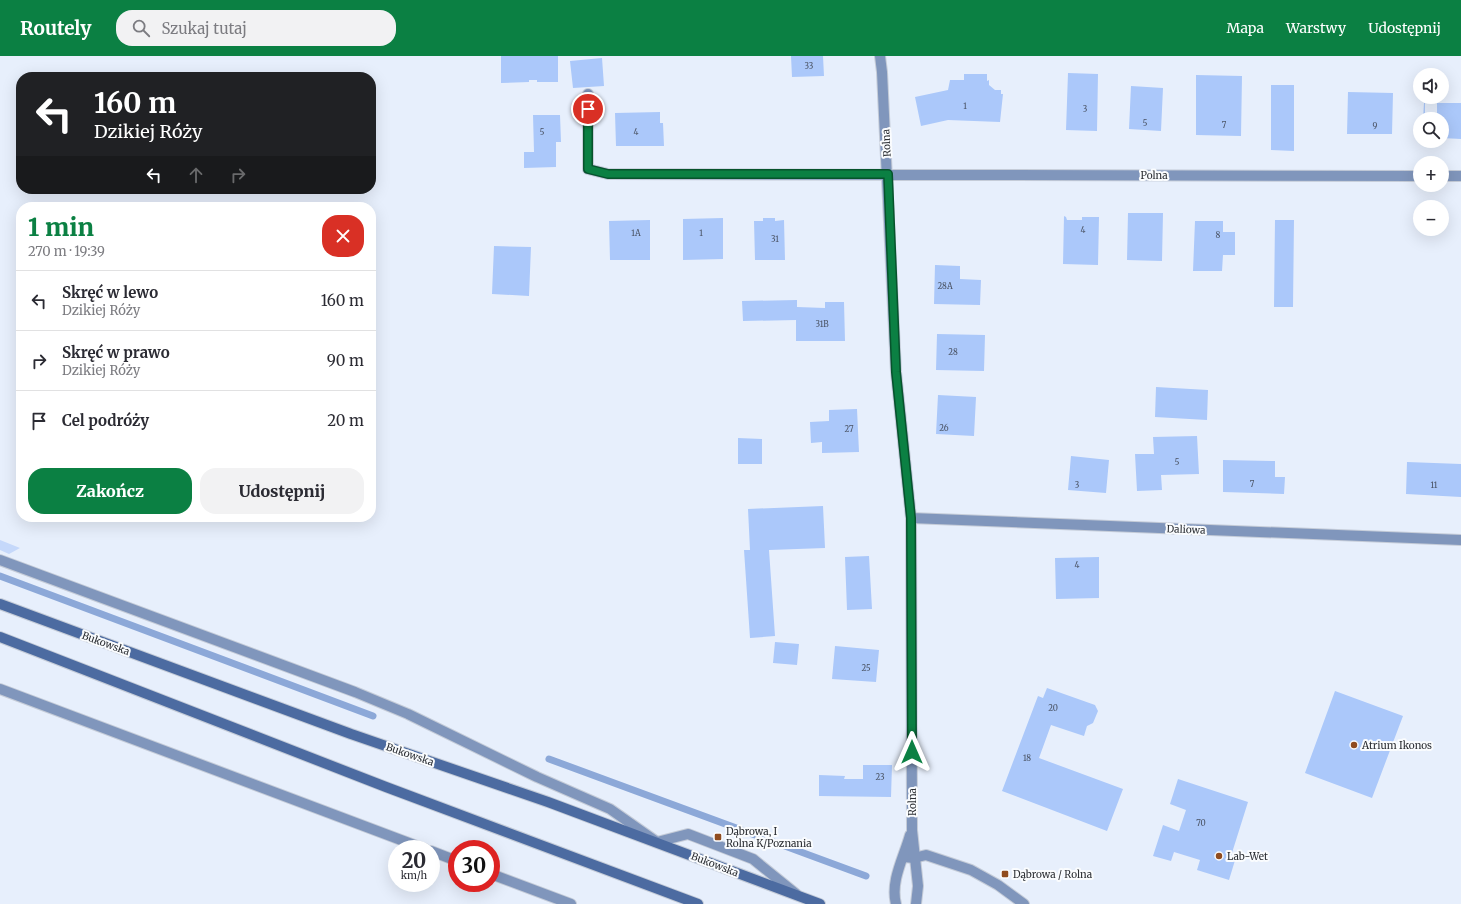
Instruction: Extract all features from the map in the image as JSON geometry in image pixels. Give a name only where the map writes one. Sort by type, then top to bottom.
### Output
[{"type":"main road","name":"Bukowska","points":[[0,604],[351,734],[548,802],[820,904]]},
{"type":"main road","points":[[0,637],[386,787],[698,904]]},
{"type":"street","name":"Rolna","points":[[880,56],[888,174],[896,372],[911,518],[912,830]]},
{"type":"street","name":"Polna","points":[[588,94],[588,169],[608,174],[1413,176]]},
{"type":"street","points":[[1449,176],[1461,176]]},
{"type":"street","name":"Daliowa","points":[[911,518],[1461,540]]},
{"type":"street","points":[[0,560],[355,692],[408,714],[538,777],[610,809],[657,842],[688,834],[753,859],[797,895]]},
{"type":"street","points":[[0,689],[401,840]]},
{"type":"street","points":[[896,904],[894,895],[895,881],[912,830]]},
{"type":"street","points":[[912,830],[918,886],[916,904]]},
{"type":"street","points":[[904,857],[914,858],[926,855],[971,870],[998,885],[1024,904]]},
{"type":"street","points":[[500,877],[571,904]]},
{"type":"shaded area","points":[[0,540],[20,548],[9,554],[0,550]]},
{"type":"building","points":[[501,56],[558,56],[558,82],[537,82],[537,80],[529,80],[529,82],[501,83]]},
{"type":"building","points":[[791,56],[823,56],[824,76],[792,77]]},
{"type":"building","points":[[602,58],[604,86],[573,88],[570,61]]},
{"type":"building","points":[[1068,73],[1098,74],[1097,131],[1066,130]]},
{"type":"building","points":[[964,74],[987,74],[987,81],[989,80],[989,85],[995,90],[1001,90],[1001,94],[1003,94],[1000,122],[948,120],[921,126],[915,97],[948,90],[950,80],[964,80]]},
{"type":"building","points":[[1196,75],[1242,76],[1241,136],[1196,135]]},
{"type":"building","points":[[1271,85],[1294,85],[1294,151],[1271,150]]},
{"type":"building","points":[[1131,86],[1163,88],[1161,131],[1129,129]]},
{"type":"building","points":[[1348,92],[1393,93],[1392,134],[1347,134]]},
{"type":"building","points":[[1461,103],[1461,139],[1449,138],[1449,112],[1437,112],[1437,104]]},
{"type":"building","points":[[1424,104],[1425,104],[1425,112],[1423,112]]},
{"type":"building","points":[[660,112],[660,123],[663,123],[664,146],[616,146],[615,113]]},
{"type":"building","points":[[533,115],[560,115],[561,142],[556,142],[556,167],[524,168],[524,152],[534,152]]},
{"type":"building","points":[[1128,213],[1163,213],[1162,261],[1127,260]]},
{"type":"building","points":[[1064,216],[1067,220],[1082,220],[1082,217],[1099,217],[1098,265],[1063,264]]},
{"type":"building","points":[[723,218],[723,259],[683,260],[683,219]]},
{"type":"building","points":[[763,218],[775,218],[775,221],[784,220],[785,260],[755,260],[754,221],[763,221]]},
{"type":"building","points":[[650,220],[650,260],[610,260],[609,221]]},
{"type":"building","points":[[1275,220],[1294,220],[1293,307],[1274,307]]},
{"type":"building","points":[[1195,221],[1223,221],[1223,232],[1235,232],[1235,255],[1223,255],[1222,271],[1193,271]]},
{"type":"building","points":[[494,246],[531,247],[529,296],[492,294]]},
{"type":"building","points":[[935,265],[960,266],[960,279],[981,280],[980,305],[934,304]]},
{"type":"building","points":[[797,300],[797,307],[825,308],[825,302],[844,302],[845,341],[796,341],[796,320],[743,321],[742,301]]},
{"type":"building","points":[[937,334],[985,335],[984,371],[936,370]]},
{"type":"building","points":[[1156,387],[1208,390],[1207,420],[1155,417]]},
{"type":"building","points":[[938,395],[976,397],[974,436],[936,434]]},
{"type":"building","points":[[857,409],[859,452],[822,453],[822,442],[811,443],[810,422],[829,421],[829,410]]},
{"type":"building","points":[[1197,436],[1199,474],[1161,475],[1162,490],[1137,491],[1135,454],[1154,454],[1153,437]]},
{"type":"building","points":[[738,438],[762,439],[762,464],[738,464]]},
{"type":"building","points":[[1071,456],[1109,460],[1106,493],[1068,490]]},
{"type":"building","points":[[1223,460],[1275,461],[1275,477],[1285,477],[1284,494],[1223,492]]},
{"type":"building","points":[[1407,462],[1461,464],[1461,497],[1406,494]]},
{"type":"building","points":[[823,506],[825,548],[769,550],[775,636],[750,638],[744,550],[750,550],[748,509]]},
{"type":"building","points":[[869,556],[872,609],[847,610],[845,557]]},
{"type":"building","points":[[1099,557],[1099,598],[1056,599],[1055,558]]},
{"type":"building","points":[[775,642],[799,644],[797,665],[773,663]]},
{"type":"building","points":[[835,646],[879,650],[876,682],[832,679]]},
{"type":"building","points":[[1047,688],[1095,705],[1098,711],[1093,723],[1087,726],[1084,736],[1051,725],[1039,758],[1123,789],[1107,831],[1002,791],[1038,696],[1043,698]]},
{"type":"building","name":"Atrium Ikonos","points":[[1335,691],[1403,716],[1372,798],[1305,773]]},
{"type":"building","points":[[863,765],[892,765],[891,797],[819,796],[819,775],[845,776],[844,779],[863,779]]},
{"type":"building","points":[[1178,779],[1248,802],[1231,856],[1236,857],[1229,880],[1197,870],[1200,860],[1174,852],[1171,861],[1153,856],[1163,825],[1179,831],[1186,810],[1170,804]]},
{"type":"waterway","points":[[0,576],[373,716]]},
{"type":"waterway","points":[[549,759],[866,876]]},
{"type":"place","name":"Atrium Ikonos","points":[[1354,745]]},
{"type":"place","name":"Dąbrowa, I Rolna K/Poznania","points":[[718,837]]},
{"type":"place","name":"Lab-Wet","points":[[1219,856]]},
{"type":"place","name":"Dąbrowa / Rolna","points":[[1005,874]]},
{"type":"route","points":[[588,109],[588,169],[608,174],[888,174],[896,372],[911,518],[912,752]]}]
